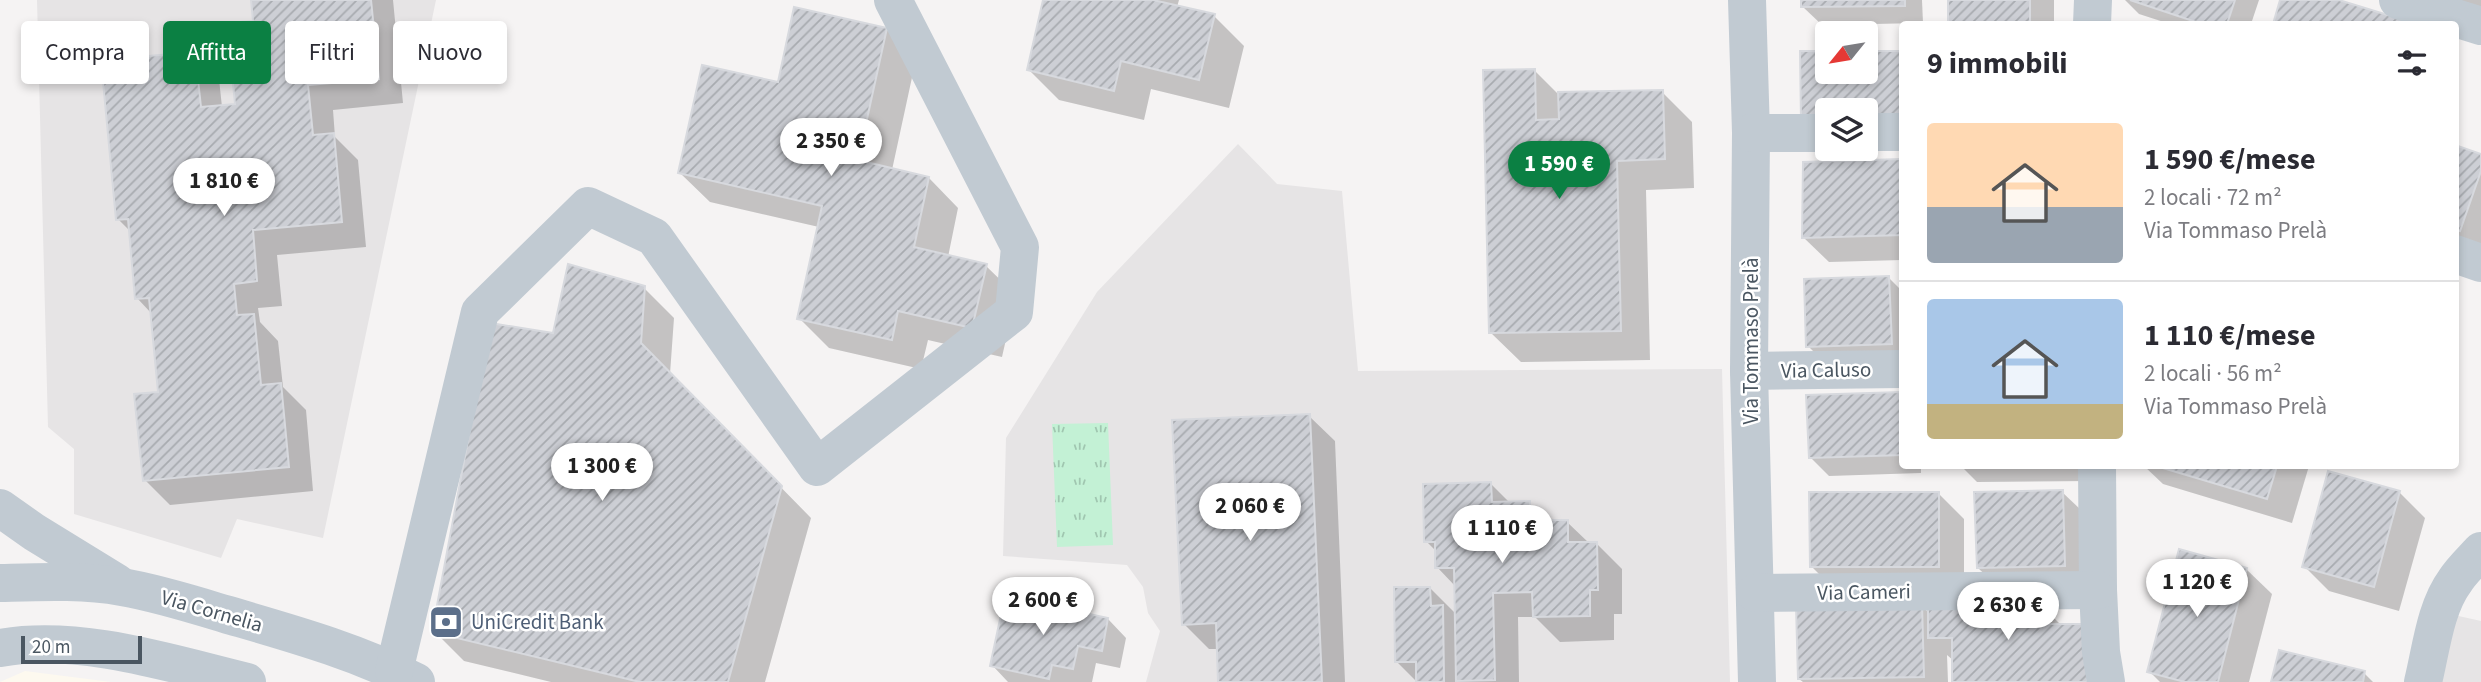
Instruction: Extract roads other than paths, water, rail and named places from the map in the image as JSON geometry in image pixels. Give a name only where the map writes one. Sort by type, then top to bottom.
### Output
[{"type":"street","points":[[405,676],[480,312],[588,206],[654,237],[817,467],[1014,312],[1020,247],[893,0]]},
{"type":"street","name":"Via Tommaso Prelà","points":[[1747,0],[1751,133],[1749,371],[1757,682]]},
{"type":"street","points":[[2092,0],[2092,21]]},
{"type":"street","points":[[2398,0],[2481,26]]},
{"type":"street","points":[[1751,133],[1815,132]]},
{"type":"street","points":[[1878,132],[1899,132]]},
{"type":"street","points":[[2459,255],[2481,263]]},
{"type":"street","name":"Via Caluso","points":[[1749,371],[1899,369]]},
{"type":"street","points":[[2097,469],[2098,590],[2101,652],[2106,682]]},
{"type":"street","points":[[0,508],[121,586]]},
{"type":"street","points":[[2423,682],[2448,593],[2481,551]]},
{"type":"street","name":"Via Cornelia","points":[[0,583],[50,582],[121,586],[263,625],[405,676]]},
{"type":"street","name":"Via Cameri","points":[[1755,593],[2098,590]]},
{"type":"street","points":[[0,648],[51,645],[107,650],[247,682]]},
{"type":"place","name":"UniCredit Bank","points":[[446,622]]}]
